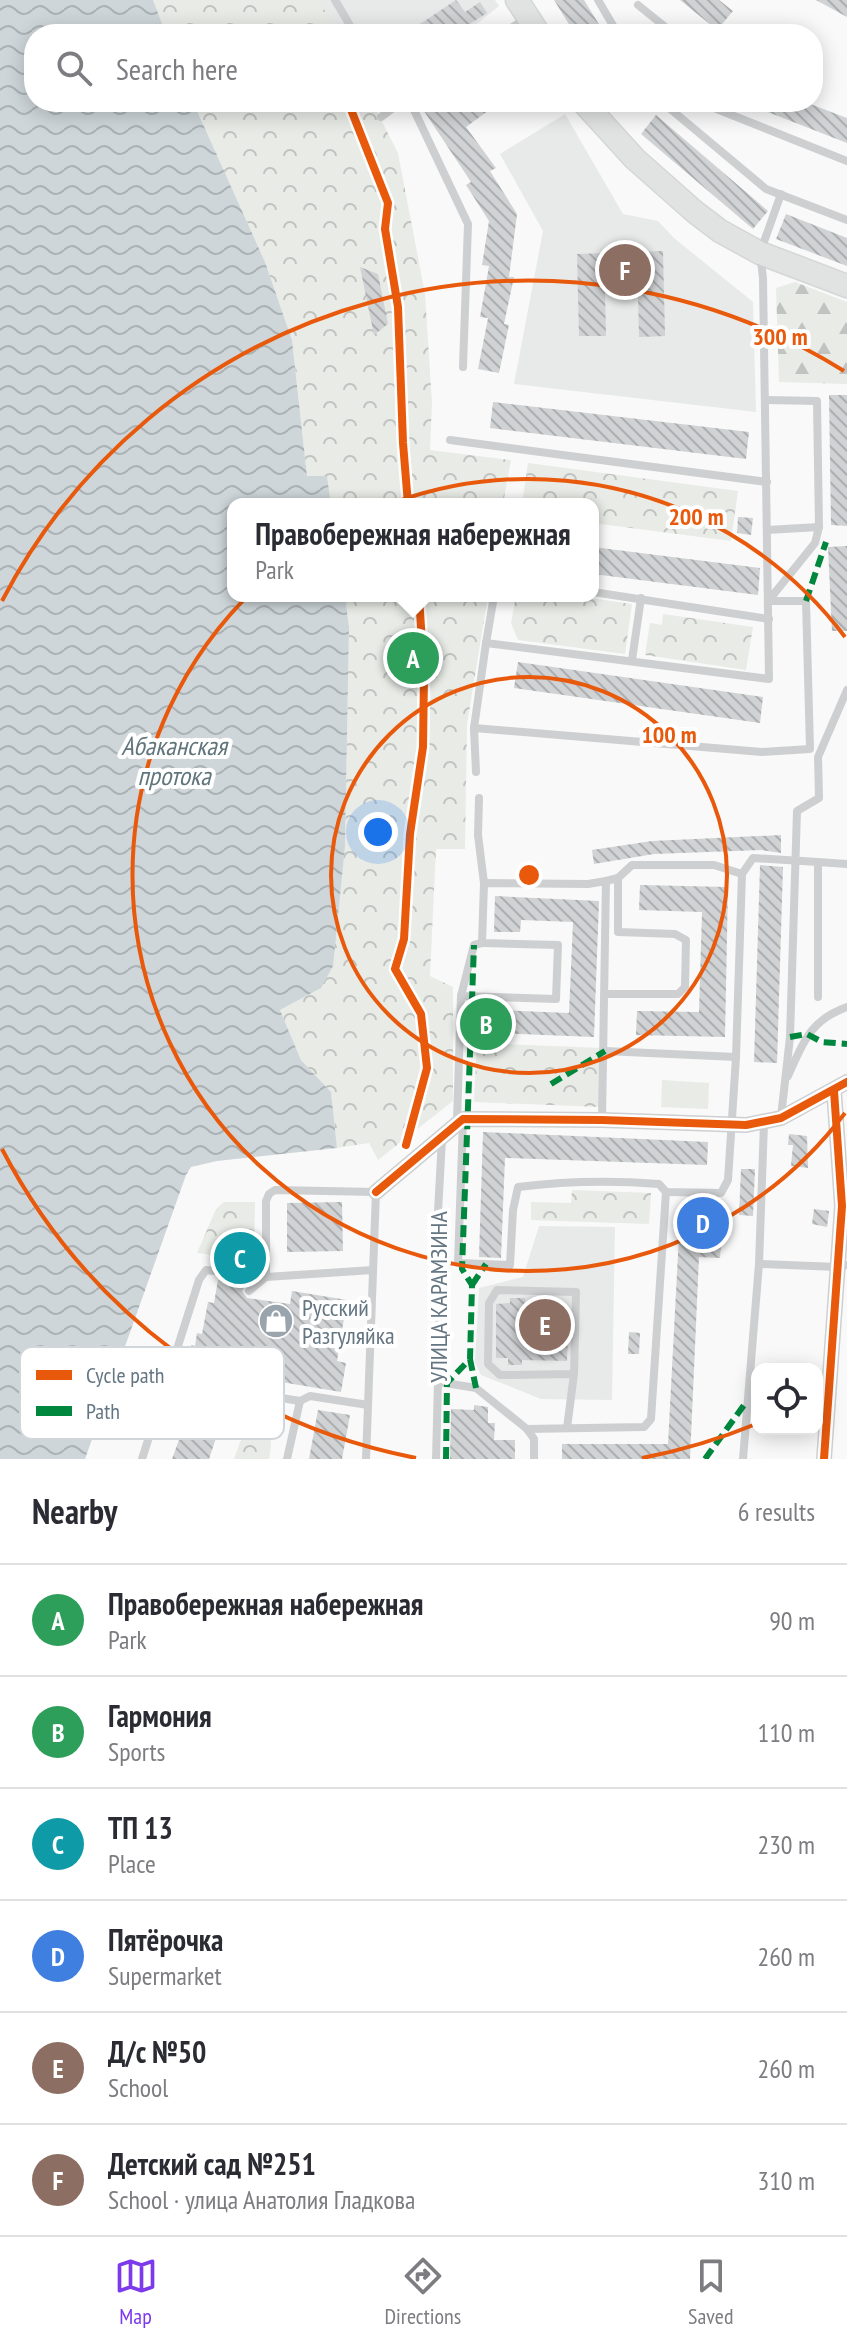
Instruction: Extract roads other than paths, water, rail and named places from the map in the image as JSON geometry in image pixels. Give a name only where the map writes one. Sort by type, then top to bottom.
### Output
[{"type":"main road","points":[[592,112],[635,159],[695,212],[738,242],[847,286]]},
{"type":"street","points":[[376,1192],[460,1120],[602,1120],[732,1125],[773,1120],[840,1087],[842,1266],[824,1459]]},
{"type":"lane","points":[[335,0],[349,24]]},
{"type":"lane","points":[[598,0],[612,24]]},
{"type":"lane","points":[[638,5],[662,24]]},
{"type":"lane","points":[[381,117],[388,112]]},
{"type":"lane","points":[[412,112],[468,224],[463,367]]},
{"type":"lane","points":[[674,112],[766,189],[847,220]]},
{"type":"lane","points":[[724,112],[847,161]]},
{"type":"lane","points":[[486,643],[769,679],[766,400],[760,253],[781,194]]},
{"type":"lane","points":[[766,400],[817,401],[819,527],[815,543],[769,601]]},
{"type":"lane","points":[[450,440],[767,482]]},
{"type":"lane","points":[[767,530],[819,527]]},
{"type":"lane","points":[[599,593],[769,619]]},
{"type":"lane","points":[[632,660],[641,598]]},
{"type":"lane","points":[[474,728],[762,752],[810,749],[806,601],[769,601]]},
{"type":"lane","points":[[476,772],[474,728],[493,602]]},
{"type":"lane","points":[[784,1084],[790,1037],[797,811],[819,798],[818,757],[847,690]]},
{"type":"lane","points":[[479,798],[478,835],[484,883],[482,943]]},
{"type":"lane","points":[[666,1192],[721,1193],[728,1180],[742,874],[753,858],[847,864]]},
{"type":"lane","points":[[818,862],[818,997]]},
{"type":"lane","points":[[484,883],[588,884],[618,878],[632,865],[714,865],[742,874]]},
{"type":"lane","points":[[606,994],[678,994],[685,987],[686,940],[675,934],[618,932],[618,878]]},
{"type":"lane","points":[[602,1120],[606,881]]},
{"type":"lane","points":[[461,996],[556,999],[558,945],[474,945],[461,996],[458,1263],[510,1265],[513,1210],[518,1187],[569,1180],[639,1182],[659,1184],[666,1192],[651,1419],[644,1427],[527,1429]]},
{"type":"lane","points":[[743,1459],[773,1120],[784,1084],[807,1034],[823,1018],[847,1007]]},
{"type":"lane","points":[[605,1051],[736,1057]]},
{"type":"lane","name":"УЛИЦА КАРАМЗИНА","points":[[436,1459],[440,1305],[435,1266],[442,1134]]},
{"type":"lane","points":[[266,1277],[266,1201],[269,1194],[275,1190],[376,1192],[366,1459]]},
{"type":"lane","points":[[759,1264],[842,1266]]},
{"type":"lane","points":[[179,1347],[199,1280],[206,1270],[266,1277],[373,1270]]},
{"type":"lane","points":[[249,1291],[266,1277]]},
{"type":"lane","points":[[567,1428],[574,1374],[576,1292],[497,1290],[489,1303],[488,1364],[500,1375],[574,1374]]},
{"type":"lane","points":[[439,1382],[476,1388],[527,1429],[534,1439],[534,1459]]},
{"type":"lane","points":[[284,1398],[300,1401],[310,1396],[368,1405]]},
{"type":"lane","points":[[287,1459],[300,1401]]},
{"type":"lane","points":[[142,1459],[149,1439]]},
{"type":"water","name":"Абаканская протока","points":[[0,0],[153,0],[162,24],[24,24],[24,112],[198,112],[265,262],[292,340],[307,476],[327,476],[330,498],[227,498],[227,602],[346,602],[349,627],[345,846],[333,966],[321,988],[280,1010],[301,1060],[331,1092],[337,1148],[217,1161],[191,1167],[125,1347],[20,1347],[20,1439],[92,1439],[85,1459],[0,1459]]},
{"type":"place","name":"Детский сад №251","points":[[625,270]]},
{"type":"place","name":"Правобережная набережная","points":[[413,658]]},
{"type":"place","name":"Гармония","points":[[486,1024]]},
{"type":"place","name":"Пятёрочка","points":[[703,1223]]},
{"type":"place","name":"ТП 13","points":[[240,1258]]},
{"type":"place","name":"Русский Разгуляйка","points":[[276,1321]]},
{"type":"place","name":"Д/с №50","points":[[545,1325]]}]
